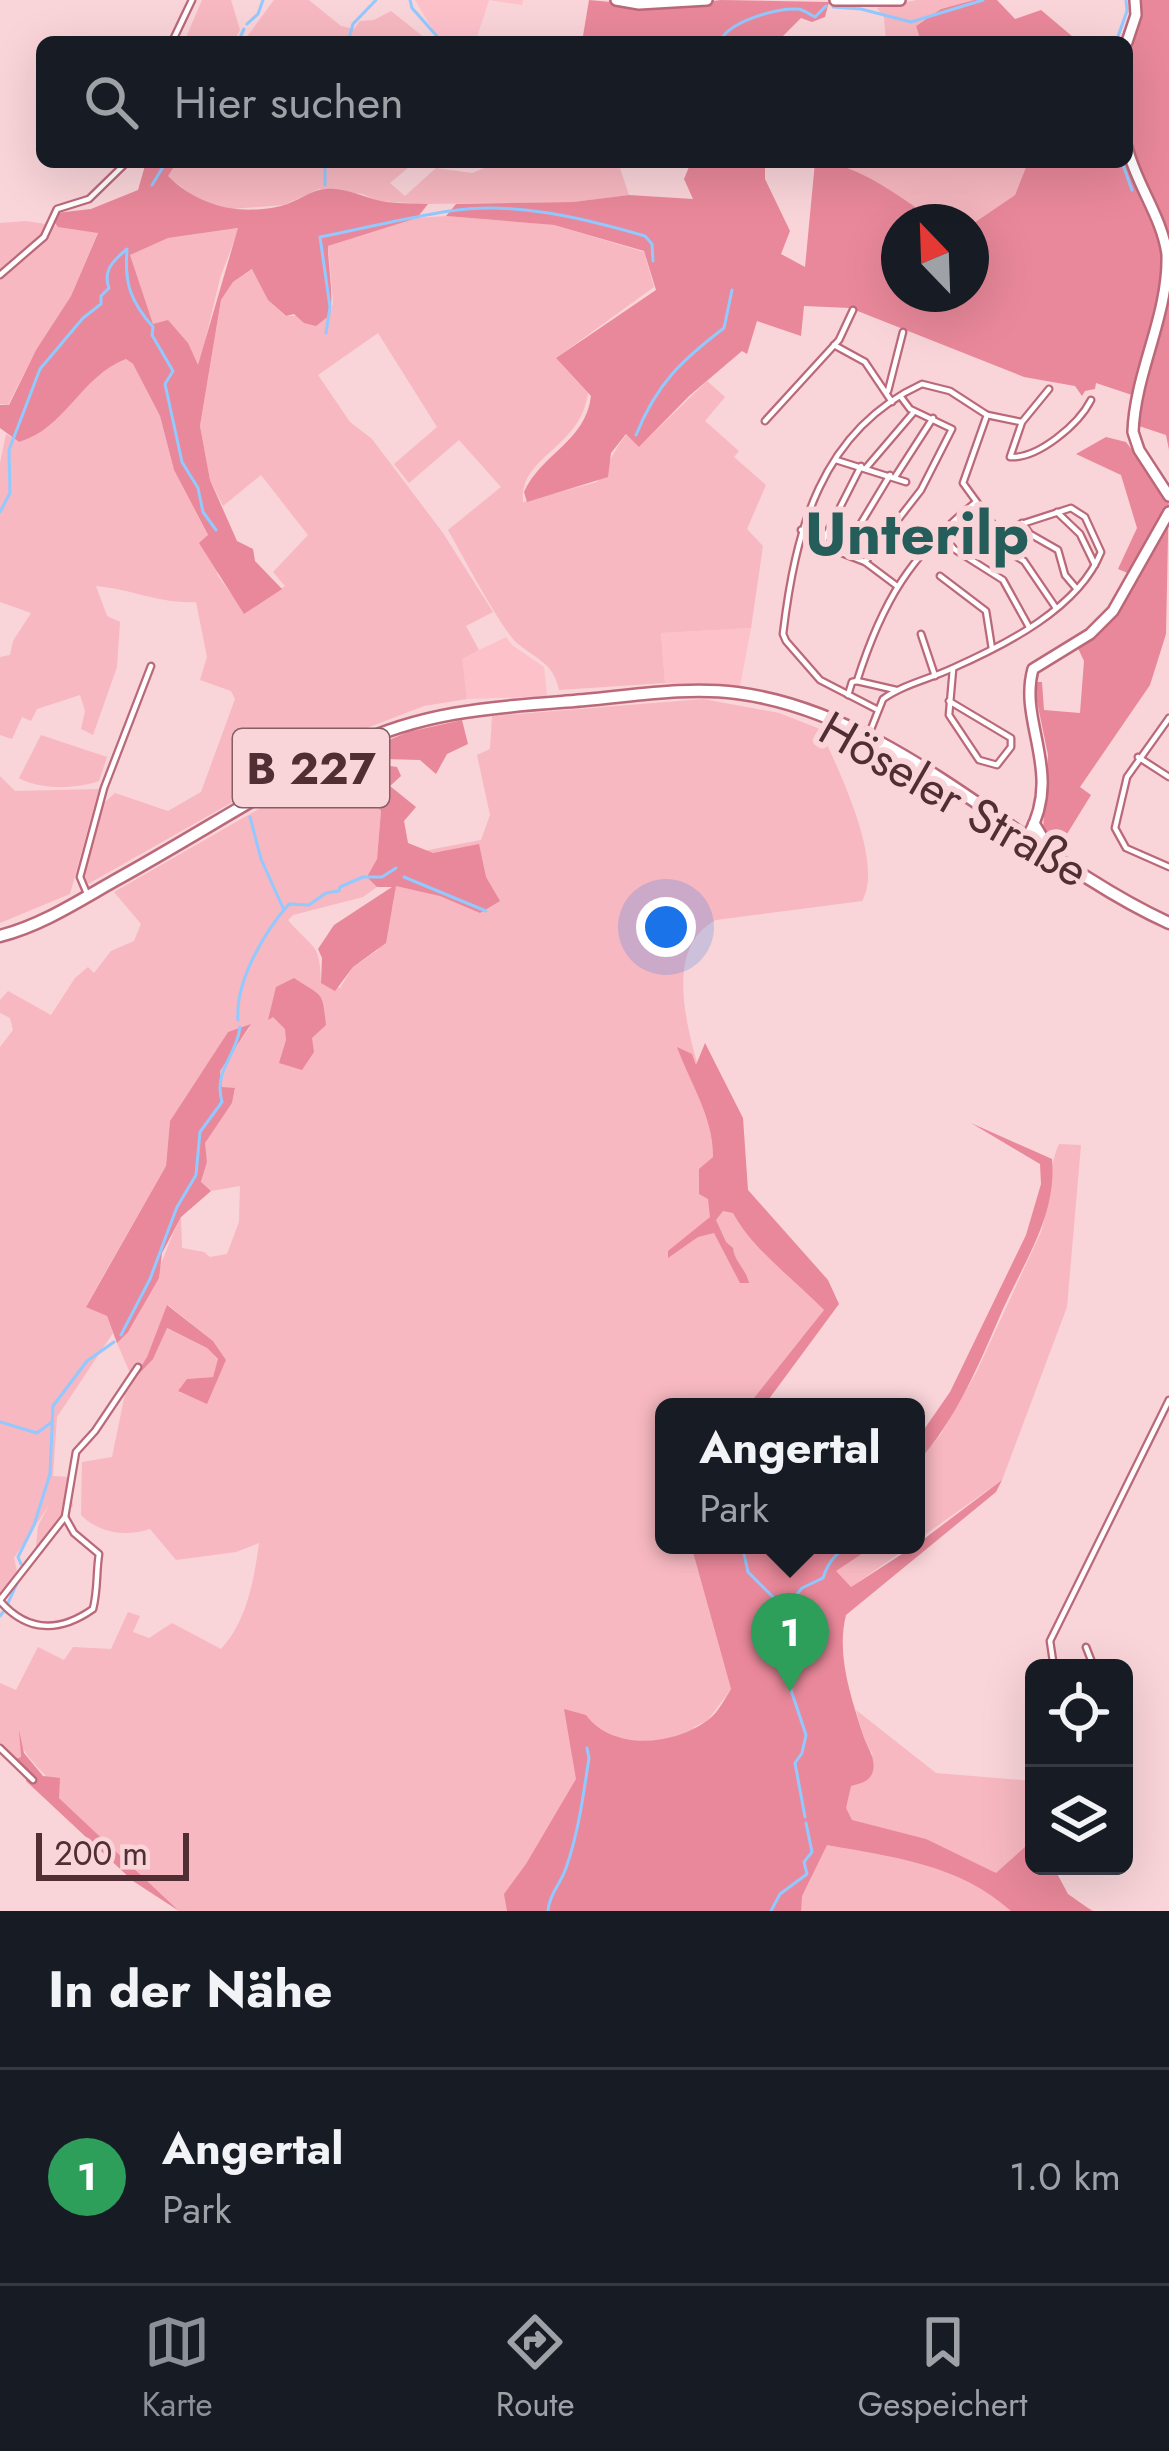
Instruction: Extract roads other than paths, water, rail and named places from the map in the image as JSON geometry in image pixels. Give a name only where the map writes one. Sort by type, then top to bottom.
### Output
[{"type":"main road","points":[[616,0],[656,4],[706,0]]},
{"type":"main road","points":[[835,0],[900,0]]},
{"type":"main road","points":[[1129,36],[1135,0]]},
{"type":"main road","points":[[1132,168],[1167,254],[1163,310],[1132,425],[1139,450],[1168,491]]},
{"type":"main road","points":[[1031,830],[1042,769],[1030,692],[1034,669],[1090,634],[1113,611],[1169,512]]},
{"type":"main road","name":"Höseler Straße","points":[[88,896],[349,748],[415,720],[451,712],[707,690],[770,699],[867,738],[1031,830],[1048,849],[1116,895],[1169,923]]},
{"type":"main road","name":"B 227","points":[[0,936],[40,922],[88,896]]},
{"type":"street","points":[[175,36],[192,0]]},
{"type":"street","points":[[0,275],[44,237],[58,208],[89,199],[121,168]]},
{"type":"street","points":[[765,421],[834,345],[854,310]]},
{"type":"street","points":[[888,391],[903,332]]},
{"type":"street","points":[[834,345],[865,362],[892,402]]},
{"type":"street","points":[[878,710],[820,680],[783,634],[792,560],[817,492],[865,423],[922,384],[950,391],[986,415],[1022,422]]},
{"type":"street","points":[[1049,389],[1022,422],[1009,451],[1016,458],[1053,440],[1091,400]]},
{"type":"street","points":[[866,562],[921,490],[952,429],[914,411],[901,396]]},
{"type":"street","points":[[821,545],[863,467],[914,411]]},
{"type":"street","points":[[867,738],[883,699],[953,669],[1029,627],[1076,588],[1101,553],[1084,518],[1071,508],[1004,530],[995,527],[964,483],[986,415]]},
{"type":"street","points":[[843,553],[933,418]]},
{"type":"street","points":[[836,460],[906,482]]},
{"type":"street","points":[[857,681],[873,630],[897,586],[941,533],[976,502]]},
{"type":"street","points":[[965,511],[990,541],[1024,561],[1056,608]]},
{"type":"street","points":[[1056,512],[1080,535],[1095,565]]},
{"type":"street","points":[[1022,524],[1058,550],[1065,575],[1076,588]]},
{"type":"street","points":[[801,530],[821,545],[866,562],[897,586]]},
{"type":"street","points":[[941,533],[954,549],[1003,580],[1029,627]]},
{"type":"street","points":[[940,576],[986,611],[992,649]]},
{"type":"street","points":[[921,634],[934,676]]},
{"type":"street","points":[[88,896],[80,877],[106,784],[151,667]]},
{"type":"street","points":[[949,701],[1011,738],[1011,747],[997,765],[980,760],[949,715],[949,701],[953,669]]},
{"type":"street","points":[[848,695],[852,682],[857,681],[896,690]]},
{"type":"street","points":[[1169,718],[1138,757],[1122,788],[1116,834],[1126,848],[1169,867]]},
{"type":"street","points":[[1138,757],[1169,777]]},
{"type":"street","points":[[65,1516],[74,1533],[99,1554],[93,1609],[81,1617],[38,1626],[24,1624],[0,1600],[65,1516],[76,1452],[138,1367]]},
{"type":"street","points":[[1053,1659],[1050,1641],[1169,1400]]},
{"type":"street","points":[[1086,1647],[1091,1659]]},
{"type":"street","points":[[0,1748],[33,1780]]},
{"type":"waterway","points":[[247,24],[258,14],[263,0]]},
{"type":"waterway","points":[[350,36],[353,24],[376,0]]},
{"type":"waterway","points":[[410,0],[437,36]]},
{"type":"waterway","points":[[833,7],[911,22],[983,0]]},
{"type":"waterway","points":[[1118,36],[1126,0]]},
{"type":"waterway","points":[[723,36],[753,18],[797,9],[815,17],[826,6]]},
{"type":"waterway","points":[[241,36],[244,29]]},
{"type":"waterway","points":[[152,185],[162,168]]},
{"type":"waterway","points":[[325,168],[325,185]]},
{"type":"waterway","points":[[1124,168],[1132,190]]},
{"type":"waterway","points":[[326,333],[330,307],[320,237],[450,211],[499,208],[573,218],[645,236],[652,244],[653,261]]},
{"type":"waterway","points":[[0,512],[10,493],[9,450],[40,369],[101,304],[109,288],[108,270],[127,249]]},
{"type":"waterway","points":[[127,251],[131,293],[173,371],[165,384],[182,462],[216,530]]},
{"type":"waterway","points":[[636,435],[672,374],[724,328],[732,290]]},
{"type":"waterway","points":[[250,817],[261,859],[284,910]]},
{"type":"waterway","points":[[238,1020],[241,989],[253,958],[289,904],[309,905],[363,877],[382,877],[396,868]]},
{"type":"waterway","points":[[404,877],[486,911]]},
{"type":"waterway","points":[[121,1335],[150,1279],[177,1207],[196,1175],[200,1132],[222,1102],[223,1072],[240,1027]]},
{"type":"waterway","points":[[21,1564],[18,1557],[50,1474],[53,1406],[87,1361],[114,1342]]},
{"type":"waterway","points":[[0,1422],[37,1433],[52,1422]]},
{"type":"waterway","points":[[744,1554],[748,1572],[785,1609]]},
{"type":"waterway","points":[[805,1817],[795,1763],[806,1735],[788,1681],[785,1609],[802,1588],[823,1578],[837,1554]]},
{"type":"waterway","points":[[7,1605],[18,1581]]},
{"type":"waterway","points":[[0,1616],[3,1612]]},
{"type":"waterway","points":[[548,1911],[574,1841],[587,1748]]},
{"type":"waterway","points":[[771,1911],[780,1894],[807,1874],[804,1862],[812,1852],[806,1823]]},
{"type":"place","name":"Angertal","points":[[790,1692]]},
{"type":"district","name":"Unterilp","points":[[917,533]]}]
